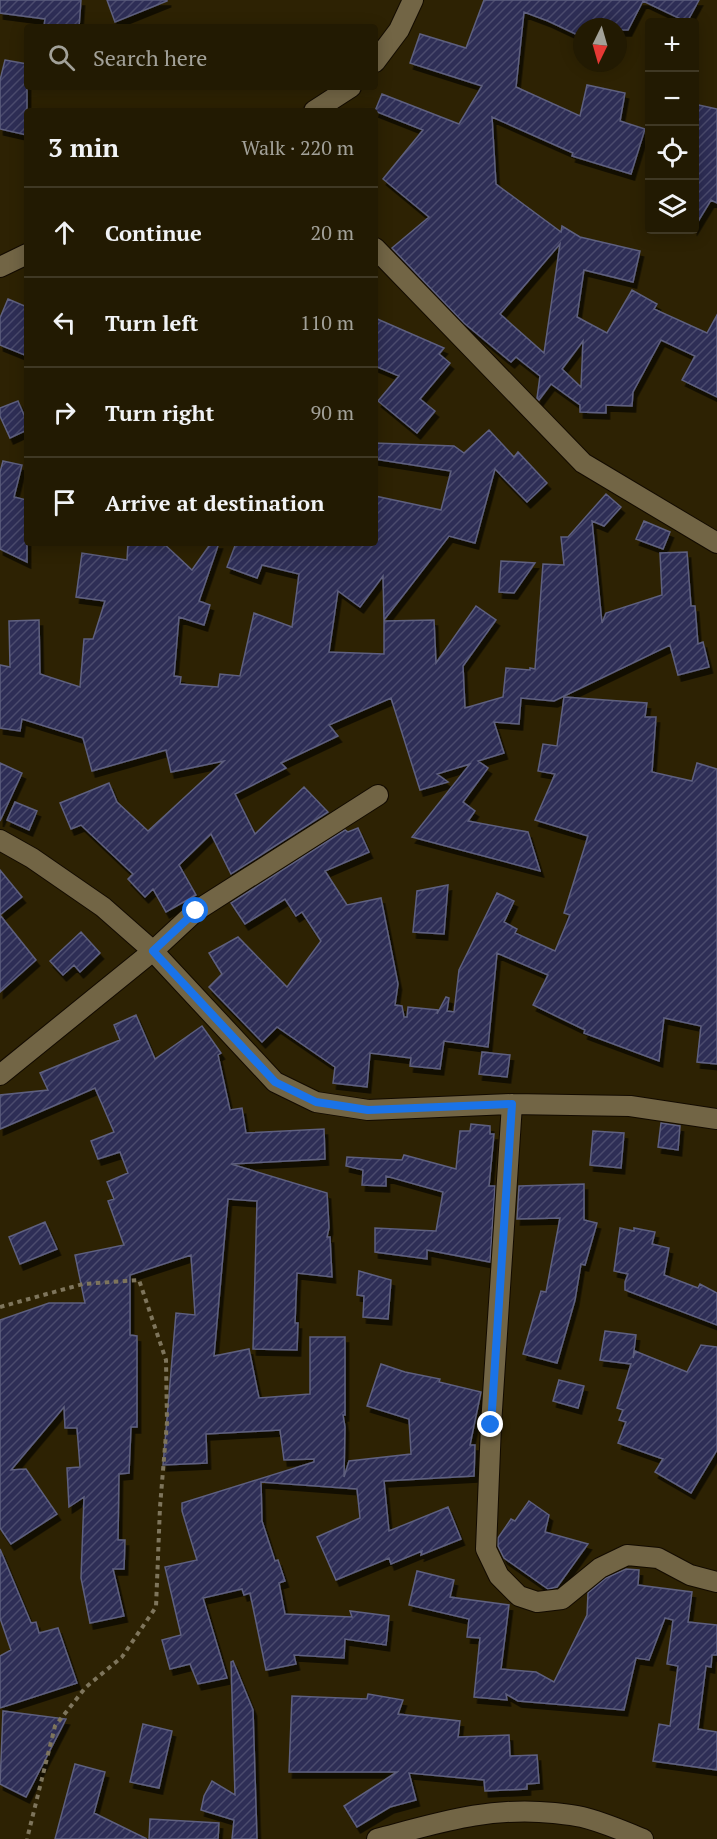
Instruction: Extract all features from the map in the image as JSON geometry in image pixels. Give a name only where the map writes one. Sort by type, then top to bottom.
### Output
[{"type":"street","points":[[378,58],[399,30],[413,0]]},
{"type":"street","points":[[319,108],[346,90]]},
{"type":"street","points":[[378,251],[583,464],[717,543]]},
{"type":"street","points":[[0,267],[24,255]]},
{"type":"street","points":[[0,1076],[153,951],[196,911],[378,795]]},
{"type":"street","points":[[0,840],[32,858],[103,907],[153,951],[275,1082],[316,1102],[368,1110],[512,1104],[630,1106],[717,1119]]},
{"type":"street","points":[[512,1104],[491,1425],[486,1549],[499,1576],[519,1596],[537,1602],[562,1599],[600,1568],[627,1555],[658,1558],[690,1575],[717,1582]]},
{"type":"street","points":[[377,1839],[451,1819],[492,1812],[533,1811],[580,1816],[643,1839]]},
{"type":"path","points":[[0,1307],[83,1284],[139,1280],[166,1360],[167,1422],[160,1508],[156,1607],[122,1657],[86,1687],[56,1726],[27,1839]]},
{"type":"building","points":[[0,0],[81,0],[79,24],[44,24],[45,19],[0,13]]},
{"type":"building","points":[[107,0],[167,0],[167,1],[115,22]]},
{"type":"building","points":[[484,0],[699,0],[689,18],[679,18],[643,1],[628,30],[627,18],[573,18],[573,33],[524,12],[516,87],[580,116],[587,85],[625,93],[620,121],[645,129],[631,174],[572,156],[573,153],[492,117],[496,184],[561,232],[562,226],[580,237],[640,251],[633,282],[584,270],[577,317],[607,333],[632,290],[657,304],[654,309],[707,333],[717,315],[717,397],[682,380],[695,356],[661,340],[633,392],[632,406],[606,405],[606,413],[580,412],[580,405],[551,384],[539,400],[537,398],[540,376],[516,357],[511,362],[464,323],[392,248],[429,217],[383,179],[423,130],[378,112],[376,108],[382,94],[459,124],[482,86],[410,63],[420,34],[466,48]],"holes":[[[560,244],[544,353],[500,314]],[[583,341],[581,387],[562,369]]]},
{"type":"building","points":[[5,60],[24,63],[27,108],[24,108],[24,134],[0,129],[0,80]]},
{"type":"building","points":[[699,105],[717,109],[717,203],[711,200],[699,220]]},
{"type":"building","points":[[8,299],[24,306],[24,355],[0,345],[0,318]]},
{"type":"building","points":[[378,319],[444,348],[439,354],[450,363],[420,399],[435,411],[417,433],[378,401],[399,376],[378,367]]},
{"type":"building","points":[[18,401],[24,415],[24,431],[10,438],[0,416],[0,408]]},
{"type":"building","points":[[489,430],[514,457],[518,452],[547,483],[527,502],[495,469],[475,543],[449,536],[384,620],[383,576],[360,607],[338,591],[329,652],[384,654],[384,621],[434,620],[436,663],[476,606],[496,620],[463,666],[465,708],[503,697],[506,668],[535,669],[543,564],[564,565],[561,537],[568,537],[606,494],[621,507],[604,526],[592,521],[602,623],[606,613],[662,595],[660,553],[687,552],[691,606],[695,606],[698,644],[703,642],[709,667],[678,675],[670,645],[554,701],[521,698],[519,724],[494,722],[504,753],[478,761],[488,768],[463,802],[475,811],[468,821],[528,832],[540,871],[412,837],[470,764],[437,774],[448,782],[420,790],[391,698],[329,725],[338,736],[281,763],[286,768],[235,794],[255,834],[304,787],[328,812],[231,874],[211,834],[179,865],[196,895],[166,912],[153,889],[145,897],[128,879],[133,874],[81,825],[71,829],[60,803],[109,783],[117,802],[148,831],[224,761],[171,772],[166,750],[92,771],[83,738],[22,719],[20,731],[0,728],[0,665],[10,667],[9,621],[39,620],[40,674],[80,687],[84,639],[93,639],[105,601],[76,597],[82,553],[127,560],[128,546],[166,546],[192,570],[209,546],[218,546],[199,601],[210,605],[204,625],[179,617],[174,676],[181,677],[180,684],[218,687],[220,674],[240,676],[254,613],[292,627],[299,574],[262,565],[257,578],[227,567],[235,546],[378,546],[378,497],[441,510],[451,471],[378,459],[378,443],[454,446],[464,453]]},
{"type":"building","points":[[3,461],[22,465],[14,497],[24,499],[24,546],[27,546],[27,562],[0,549],[0,472]]},
{"type":"building","points":[[644,521],[670,532],[663,549],[636,539]]},
{"type":"building","points":[[501,561],[535,563],[514,593],[499,592]]},
{"type":"building","points":[[564,697],[647,703],[645,717],[656,717],[652,772],[692,781],[697,763],[717,769],[717,1064],[697,1062],[701,1026],[664,1018],[659,1061],[584,1033],[585,1030],[533,1005],[548,975],[497,953],[488,1047],[444,1041],[440,1069],[410,1066],[411,1058],[370,1053],[367,1087],[333,1083],[335,1067],[277,1027],[262,1042],[209,987],[222,974],[209,953],[238,937],[287,987],[321,941],[302,912],[296,916],[285,899],[245,924],[231,903],[345,830],[348,832],[358,828],[369,852],[325,871],[347,905],[381,898],[398,984],[395,1005],[402,1006],[404,1017],[407,1017],[408,1007],[438,1010],[437,1014],[446,997],[449,998],[447,1011],[454,1012],[459,970],[497,893],[514,901],[504,922],[517,929],[515,933],[555,951],[570,915],[564,913],[588,836],[535,820],[555,774],[538,771],[543,744],[557,746]]},
{"type":"building","points":[[0,763],[22,773],[0,821]]},
{"type":"building","points":[[15,802],[37,811],[29,830],[7,820]]},
{"type":"building","points":[[0,870],[22,897],[0,915]]},
{"type":"building","points":[[448,885],[444,934],[413,932],[417,891]]},
{"type":"building","points":[[0,915],[36,960],[0,992]]},
{"type":"building","points":[[81,932],[100,953],[80,972],[74,965],[63,975],[50,961]]},
{"type":"building","points":[[136,1015],[155,1059],[202,1026],[221,1053],[218,1055],[230,1110],[242,1108],[246,1133],[324,1129],[325,1159],[231,1164],[327,1193],[329,1228],[327,1237],[330,1237],[332,1277],[297,1273],[295,1323],[298,1323],[297,1350],[253,1349],[257,1201],[228,1199],[214,1356],[249,1349],[259,1398],[310,1394],[310,1337],[345,1337],[344,1477],[349,1461],[411,1454],[409,1419],[367,1406],[381,1364],[481,1392],[470,1445],[475,1445],[474,1476],[384,1481],[389,1531],[448,1507],[461,1539],[421,1555],[422,1551],[391,1564],[389,1558],[336,1580],[317,1537],[360,1518],[357,1489],[261,1482],[262,1521],[275,1561],[278,1560],[285,1581],[279,1583],[285,1614],[352,1617],[350,1611],[389,1616],[386,1645],[345,1639],[344,1658],[294,1655],[296,1664],[266,1670],[250,1593],[244,1595],[242,1589],[203,1598],[227,1678],[198,1684],[190,1664],[170,1669],[162,1640],[181,1635],[165,1567],[197,1560],[182,1511],[182,1503],[314,1462],[314,1459],[284,1460],[280,1430],[206,1434],[207,1463],[163,1465],[176,1313],[195,1315],[191,1255],[130,1275],[130,1335],[137,1336],[137,1427],[131,1427],[129,1473],[119,1474],[118,1540],[125,1540],[124,1569],[113,1569],[124,1616],[90,1623],[81,1578],[84,1497],[69,1507],[67,1468],[80,1467],[77,1428],[65,1428],[64,1407],[11,1470],[26,1469],[57,1514],[11,1544],[0,1528],[0,1320],[49,1303],[85,1303],[75,1255],[124,1245],[108,1201],[114,1199],[107,1182],[128,1173],[120,1152],[98,1159],[91,1141],[114,1132],[95,1088],[0,1129],[0,1095],[48,1090],[40,1073],[120,1040],[114,1025]]},
{"type":"building","points":[[482,1052],[510,1055],[507,1077],[479,1074]]},
{"type":"building","points":[[661,1123],[680,1126],[678,1150],[658,1147]]},
{"type":"building","points":[[471,1124],[490,1126],[490,1134],[494,1134],[489,1186],[495,1186],[490,1262],[427,1250],[427,1259],[375,1252],[375,1228],[436,1231],[443,1192],[386,1176],[386,1186],[362,1185],[363,1170],[346,1166],[347,1157],[402,1160],[404,1155],[456,1169],[460,1131],[470,1131]]},
{"type":"building","points":[[593,1131],[624,1133],[621,1168],[590,1165]]},
{"type":"building","points":[[584,1184],[584,1220],[597,1223],[585,1265],[581,1264],[575,1300],[557,1363],[523,1354],[541,1291],[546,1292],[560,1218],[517,1219],[519,1186]]},
{"type":"building","points":[[45,1222],[57,1249],[20,1264],[9,1237]]},
{"type":"building","points":[[620,1228],[655,1232],[652,1244],[669,1248],[664,1275],[698,1288],[700,1284],[717,1293],[717,1325],[625,1290],[628,1274],[614,1271]]},
{"type":"building","points":[[359,1271],[391,1280],[388,1319],[363,1317],[364,1296],[357,1295]]},
{"type":"building","points":[[605,1331],[636,1335],[633,1358],[635,1351],[687,1372],[701,1345],[717,1347],[717,1450],[691,1493],[655,1472],[663,1459],[618,1443],[626,1422],[619,1420],[623,1410],[617,1408],[631,1364],[600,1360]]},
{"type":"building","points":[[559,1380],[584,1386],[578,1408],[553,1401]]},
{"type":"building","points":[[529,1501],[549,1515],[545,1532],[588,1544],[557,1587],[548,1589],[504,1558],[498,1546],[498,1538],[511,1519],[515,1521]]},
{"type":"building","points":[[0,1549],[31,1623],[36,1622],[39,1633],[58,1628],[77,1683],[0,1708],[0,1656],[11,1650],[0,1618]]},
{"type":"building","points":[[626,1569],[639,1570],[638,1585],[692,1592],[688,1622],[717,1625],[717,1655],[712,1655],[711,1667],[706,1666],[698,1729],[717,1732],[717,1770],[653,1761],[659,1724],[670,1726],[678,1666],[667,1664],[673,1620],[665,1618],[649,1660],[636,1658],[624,1710],[518,1701],[506,1694],[507,1700],[474,1697],[480,1638],[467,1637],[469,1619],[409,1605],[417,1571],[454,1580],[450,1597],[509,1605],[501,1669],[536,1672],[554,1682],[587,1615],[588,1593],[606,1578]]},
{"type":"building","points":[[233,1661],[253,1710],[257,1839],[232,1839],[234,1820],[201,1810],[204,1796],[212,1781],[235,1795],[231,1662]]},
{"type":"building","points":[[368,1694],[403,1700],[398,1714],[460,1721],[458,1737],[509,1735],[510,1756],[537,1755],[539,1783],[527,1784],[527,1789],[485,1791],[484,1780],[409,1773],[416,1800],[390,1807],[357,1827],[344,1806],[397,1772],[289,1772],[292,1696],[367,1699]]},
{"type":"building","points":[[3,1711],[66,1719],[26,1797],[0,1784]]},
{"type":"building","points":[[143,1724],[172,1731],[159,1788],[130,1782]]},
{"type":"building","points":[[75,1764],[105,1772],[94,1813],[147,1839],[55,1839]]},
{"type":"building","points":[[150,1819],[219,1823],[218,1839],[149,1839]]},
{"type":"route","points":[[196,911],[153,951],[275,1082],[316,1102],[368,1110],[512,1104],[491,1425]]}]
